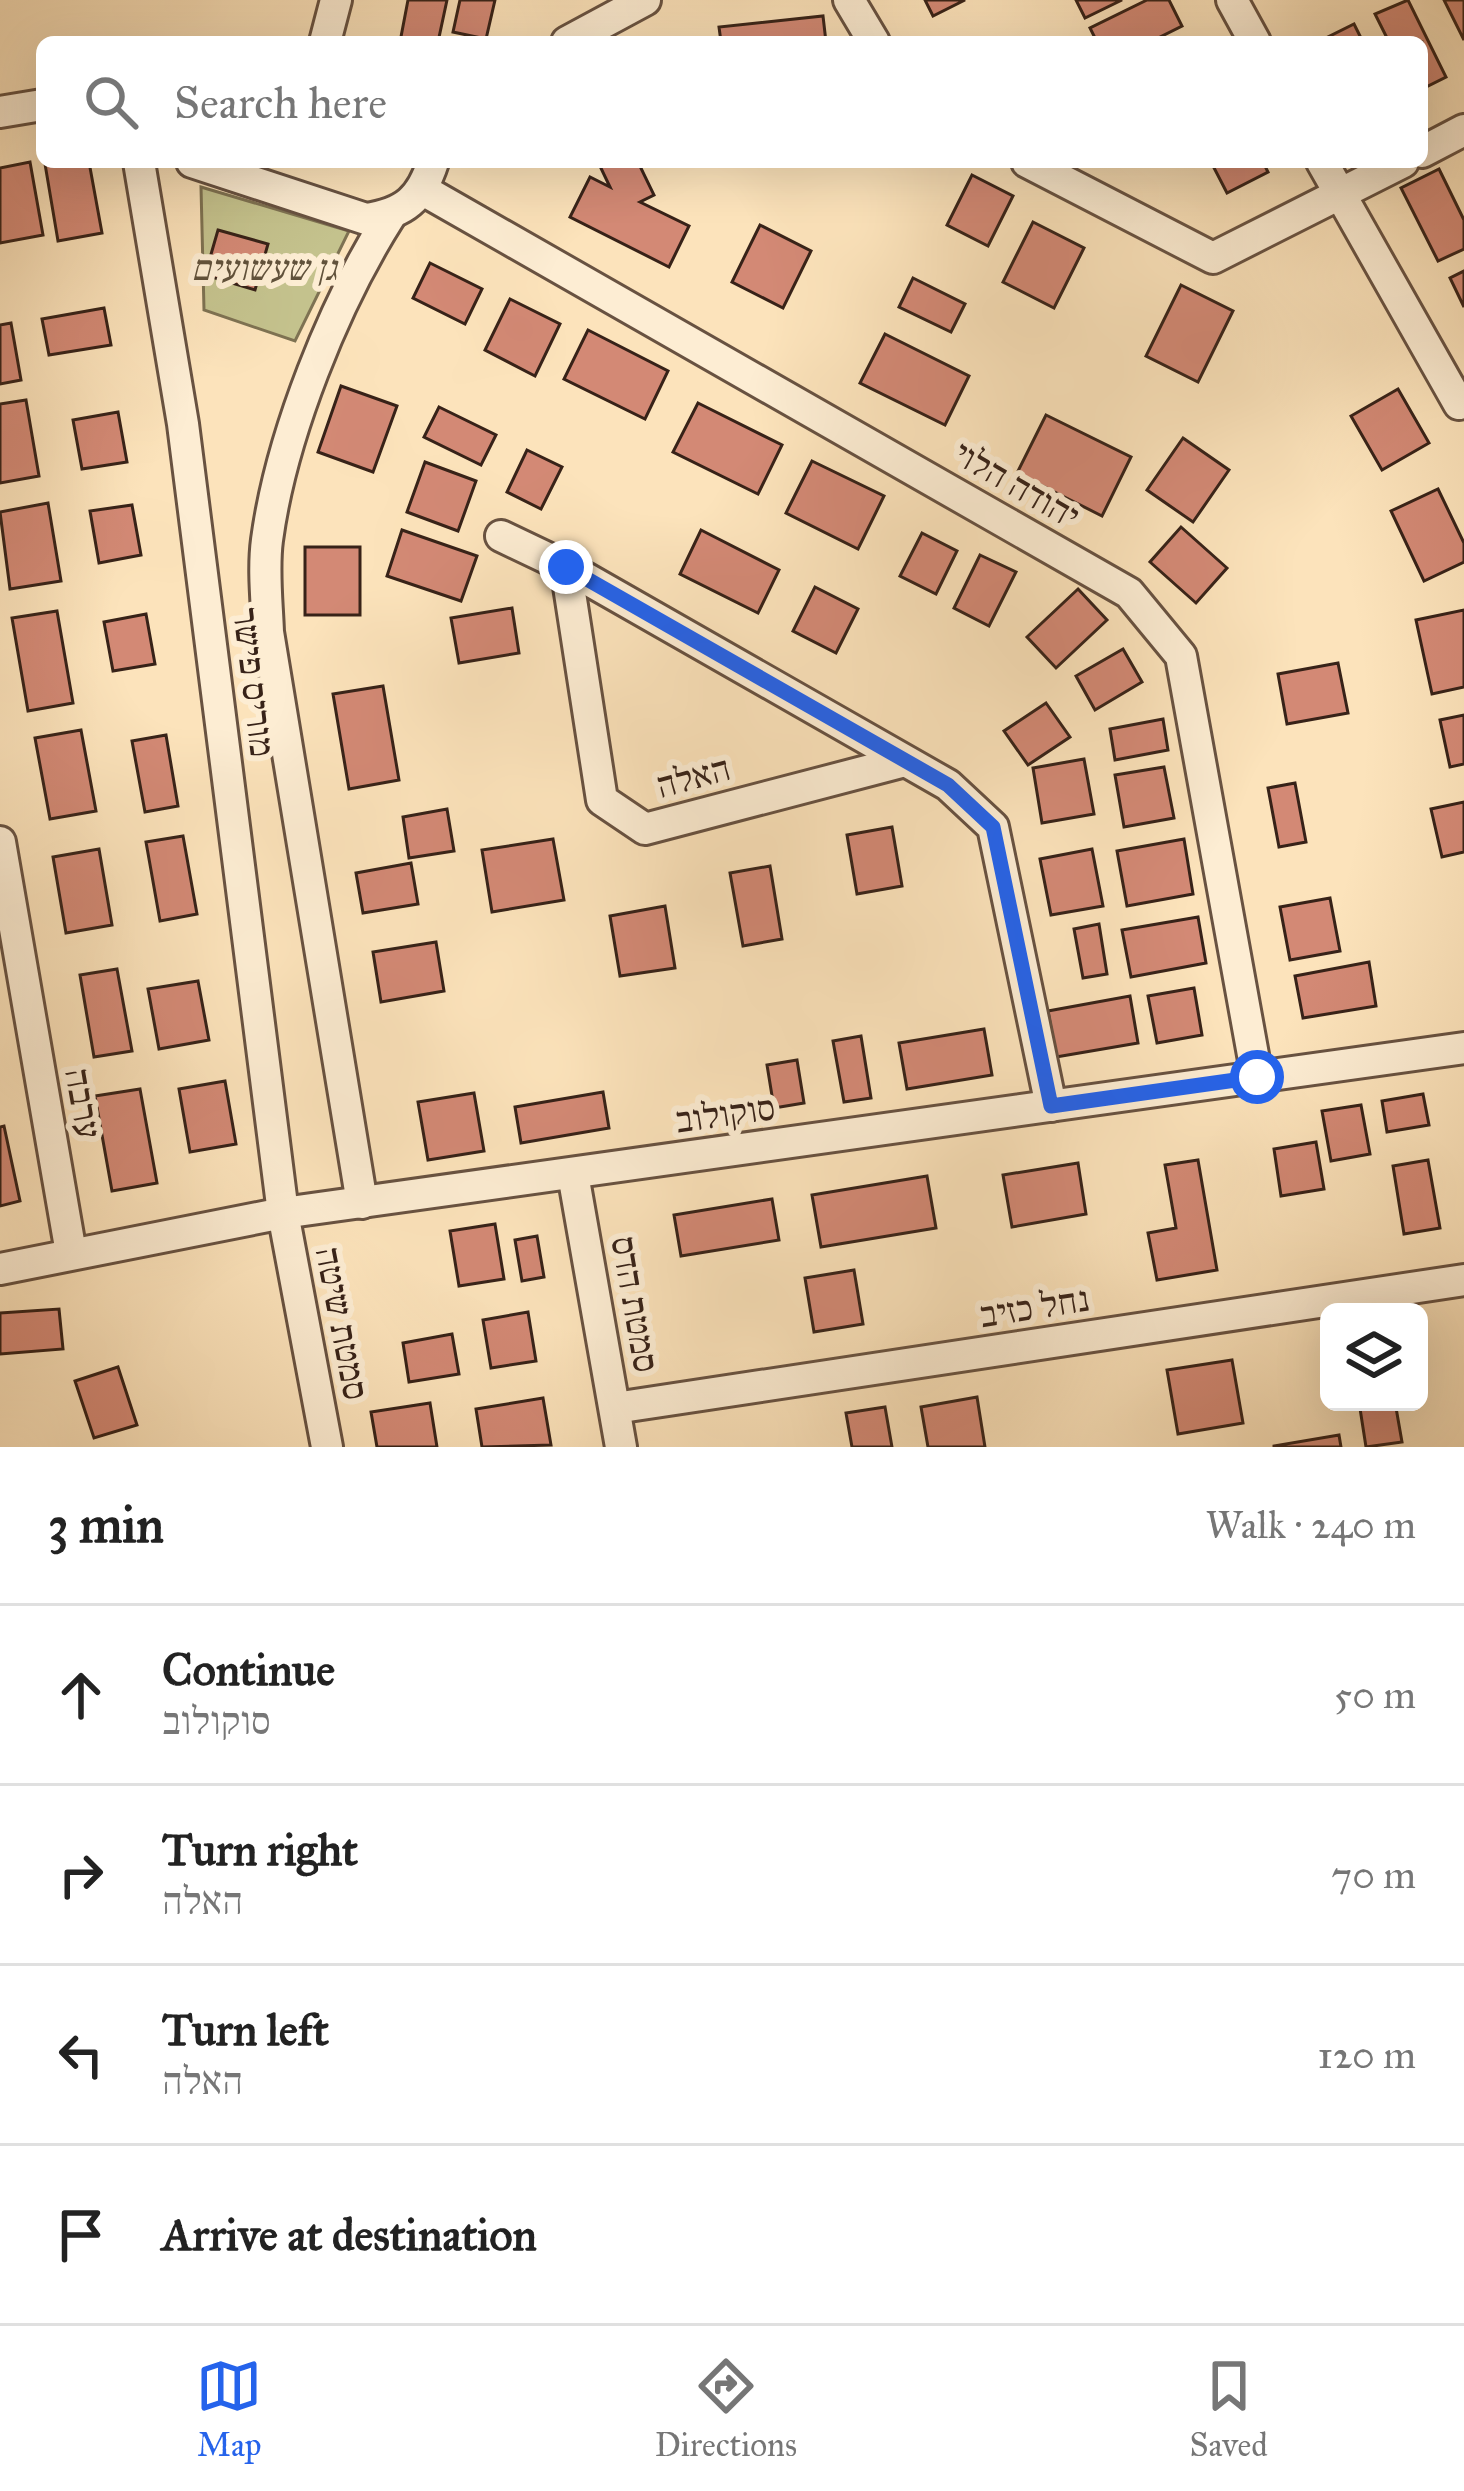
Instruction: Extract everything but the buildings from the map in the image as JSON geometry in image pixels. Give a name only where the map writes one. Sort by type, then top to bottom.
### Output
[{"type":"street","points":[[327,36],[336,0]]},
{"type":"street","points":[[578,36],[645,0]]},
{"type":"street","points":[[849,0],[870,36]]},
{"type":"street","points":[[1232,0],[1252,36]]},
{"type":"street","points":[[0,112],[36,106]]},
{"type":"street","points":[[1428,149],[1464,130]]},
{"type":"street","name":"מוריס פישר","points":[[140,168],[183,424],[283,1214]]},
{"type":"street","points":[[209,168],[343,214],[366,219],[390,215]]},
{"type":"street","points":[[1039,168],[1213,258],[1392,168]]},
{"type":"street","points":[[1325,168],[1459,404]]},
{"type":"street","name":"מוריס פישר","points":[[362,1202],[268,632],[267,541],[305,394],[350,278],[390,215],[428,176]]},
{"type":"street","name":"יהודה הלוי","points":[[428,176],[1130,593],[1181,656],[1257,1077]]},
{"type":"street","points":[[501,536],[566,567],[948,785],[993,827],[1051,1106]]},
{"type":"street","name":"האלה","points":[[566,567],[602,800],[645,829],[901,762]]},
{"type":"street","name":"ערבה","points":[[0,842],[71,1253]]},
{"type":"street","name":"ערבה","points":[[0,926],[21,967]]},
{"type":"street","name":"סוקולוב","points":[[0,1269],[362,1202],[1464,1048]]},
{"type":"street","name":"סמטת הדס","points":[[573,1174],[621,1447]]},
{"type":"street","name":"סמטת שיטה","points":[[283,1214],[327,1447]]},
{"type":"street","name":"נחל כזיב","points":[[615,1408],[1464,1280]]},
{"type":"green space","name":"גן שעשועים","points":[[201,187],[349,231],[295,341],[204,310]]},
{"type":"route","points":[[566,567],[948,785],[993,827],[1051,1106],[1257,1077]]}]
